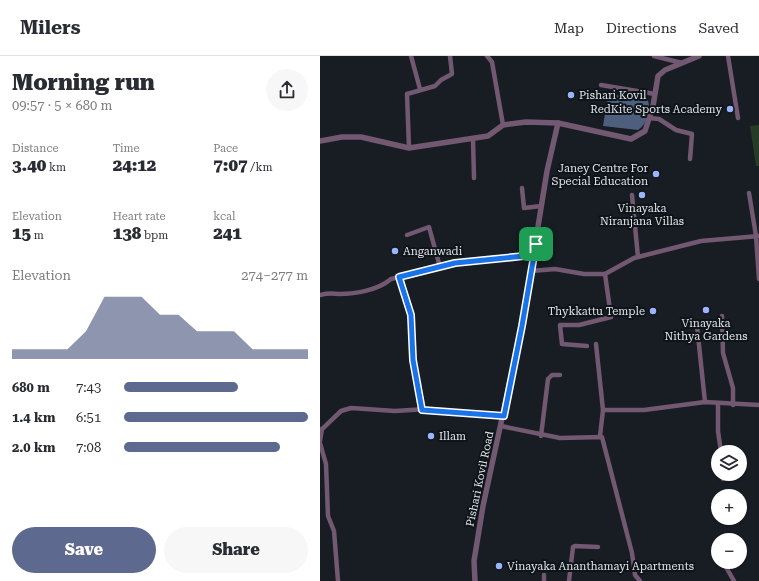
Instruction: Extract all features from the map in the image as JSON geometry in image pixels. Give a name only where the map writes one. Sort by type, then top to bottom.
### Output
[{"type":"street","points":[[411,56],[420,90]]},
{"type":"street","points":[[409,148],[407,94],[435,86],[441,80],[452,74],[450,56]]},
{"type":"street","points":[[487,56],[492,62],[503,125]]},
{"type":"street","points":[[654,56],[682,63]]},
{"type":"street","points":[[320,141],[342,137],[361,137],[393,146],[409,148],[488,136],[503,125],[526,122],[558,123],[631,139],[645,131],[655,94],[658,76],[665,70],[699,56]]},
{"type":"street","points":[[728,56],[738,118]]},
{"type":"street","points":[[601,85],[655,94]]},
{"type":"street","points":[[649,118],[659,119],[676,130],[692,134],[690,158]]},
{"type":"street","name":"Pishari Kovil Road","points":[[475,581],[474,561],[483,506],[504,416],[522,326],[547,171],[558,123]]},
{"type":"street","points":[[473,139],[474,178]]},
{"type":"street","points":[[522,188],[524,208],[541,206]]},
{"type":"street","points":[[749,192],[758,236],[759,279]]},
{"type":"street","points":[[632,195],[638,257]]},
{"type":"street","points":[[407,235],[429,227],[440,266]]},
{"type":"street","points":[[531,271],[555,269],[584,274],[605,274],[638,257],[701,241],[758,236]]},
{"type":"street","points":[[320,295],[329,292],[338,294],[366,290],[384,284],[391,278],[440,266],[524,256],[529,254],[536,244]]},
{"type":"street","points":[[587,346],[562,344],[560,325],[579,325],[611,317],[605,274]]},
{"type":"street","points":[[399,277],[411,315],[413,360],[422,410]]},
{"type":"street","points":[[722,316],[723,353],[733,388],[733,405]]},
{"type":"street","points":[[697,326],[705,402]]},
{"type":"street","points":[[596,344],[603,410],[600,436],[603,438],[635,575],[640,581]]},
{"type":"street","points":[[541,436],[548,379],[552,375],[560,375]]},
{"type":"street","points":[[603,410],[644,410],[705,402],[733,405],[759,405]]},
{"type":"street","points":[[718,403],[718,431],[720,445]]},
{"type":"street","points":[[338,581],[334,531],[328,516],[326,464],[320,442],[321,430],[341,411],[351,408],[395,411],[422,410],[504,416]]},
{"type":"street","points":[[501,426],[541,436],[579,438],[600,436]]},
{"type":"street","points":[[569,581],[573,547],[598,547]]},
{"type":"street","points":[[727,569],[734,581]]},
{"type":"street","points":[[544,575],[544,581]]},
{"type":"green space","points":[[759,125],[759,166],[756,166],[750,126]]},
{"type":"water","points":[[616,95],[648,100],[648,116],[644,124],[638,130],[603,126],[608,96]]},
{"type":"place","name":"Pishari Kovil","points":[[571,95]]},
{"type":"place","name":"RedKite Sports Academy","points":[[730,109]]},
{"type":"place","name":"Janey Centre For Special Education","points":[[656,174]]},
{"type":"place","name":"Vinayaka Niranjana Villas","points":[[642,195]]},
{"type":"place","name":"Anganwadi","points":[[395,251]]},
{"type":"place","name":"Vinayaka Nithya Gardens","points":[[706,310]]},
{"type":"place","name":"Thykkattu Temple","points":[[653,311]]},
{"type":"place","name":"Illam","points":[[431,436]]},
{"type":"place","name":"Vinayaka Ananthamayi Apartments","points":[[499,566]]},
{"type":"route","points":[[536,244],[522,326],[504,416],[477,412],[422,410],[413,360],[411,315],[404,288],[399,277],[455,263],[524,256],[529,254],[536,244]]}]
